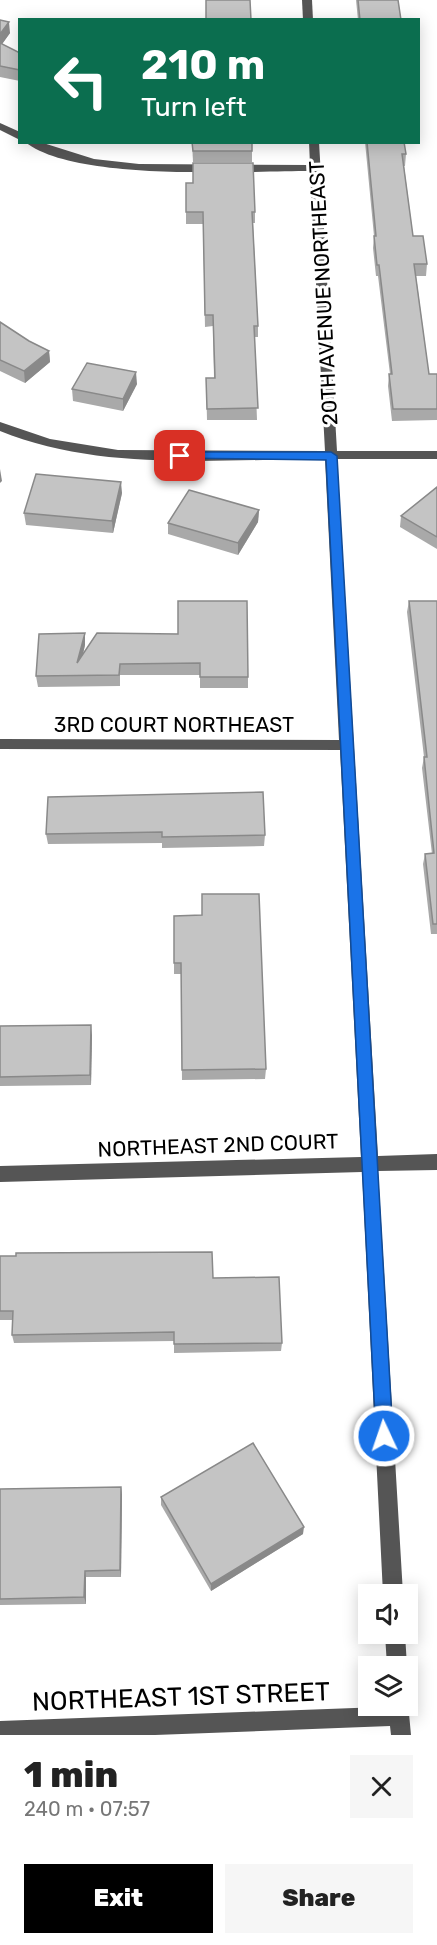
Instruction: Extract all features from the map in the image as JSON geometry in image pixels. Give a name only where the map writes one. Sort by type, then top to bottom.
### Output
[{"type":"street","points":[[307,0],[308,18]]},
{"type":"street","points":[[0,126],[18,136]]},
{"type":"street","points":[[35,144],[53,152],[115,166],[316,168]]},
{"type":"street","name":"20TH AVENUE NORTHEAST","points":[[314,144],[392,1584]]},
{"type":"street","points":[[0,426],[51,444],[93,452],[136,456],[437,455]]},
{"type":"street","name":"3RD COURT NORTHEAST","points":[[0,744],[347,745]]},
{"type":"street","name":"NORTHEAST 2ND COURT","points":[[0,1174],[437,1162]]},
{"type":"street","name":"NORTHEAST 1ST STREET","points":[[0,1731],[400,1719]]},
{"type":"building","points":[[206,0],[250,0],[251,18],[206,18]]},
{"type":"building","points":[[358,0],[398,0],[401,18],[360,18]]},
{"type":"building","points":[[0,20],[9,22],[0,34]]},
{"type":"building","points":[[0,43],[18,52],[18,70],[0,66]]},
{"type":"building","points":[[192,144],[252,144],[252,151],[193,151]]},
{"type":"building","points":[[367,144],[404,144],[406,154],[402,154],[413,236],[423,236],[427,264],[414,264],[429,374],[437,374],[437,409],[393,409],[389,374],[392,374],[379,265],[377,265],[374,236],[376,236]]},
{"type":"building","points":[[193,163],[253,163],[255,212],[252,212],[258,326],[254,326],[258,408],[207,409],[206,378],[215,378],[213,315],[205,315],[203,212],[186,212],[186,183],[193,183]]},
{"type":"building","points":[[0,322],[49,351],[24,371],[0,360]]},
{"type":"building","points":[[87,363],[136,372],[123,399],[72,389]]},
{"type":"building","points":[[36,474],[121,482],[112,521],[24,513]]},
{"type":"building","points":[[437,487],[437,537],[401,516]]},
{"type":"building","points":[[189,490],[259,510],[238,543],[168,523]]},
{"type":"building","points":[[178,601],[247,601],[248,677],[200,677],[200,663],[120,664],[119,675],[36,676],[39,634],[85,633],[77,663],[97,633],[178,634]]},
{"type":"building","points":[[409,601],[437,601],[437,924],[433,924],[425,854],[434,853],[424,757],[427,757]]},
{"type":"building","points":[[263,792],[265,835],[162,837],[162,832],[46,834],[48,797]]},
{"type":"building","points":[[202,894],[259,894],[266,1069],[182,1070],[181,963],[174,963],[174,916],[202,915]]},
{"type":"building","points":[[91,1025],[90,1075],[0,1077],[0,1026]]},
{"type":"building","points":[[212,1252],[213,1278],[279,1277],[282,1343],[174,1344],[174,1332],[12,1335],[13,1311],[0,1311],[0,1256],[16,1256],[16,1253]]},
{"type":"building","points":[[253,1443],[304,1527],[211,1584],[161,1497]]},
{"type":"building","points":[[121,1487],[120,1570],[85,1571],[84,1597],[0,1599],[0,1489]]},
{"type":"route","points":[[180,456],[331,456],[384,1436]]}]
